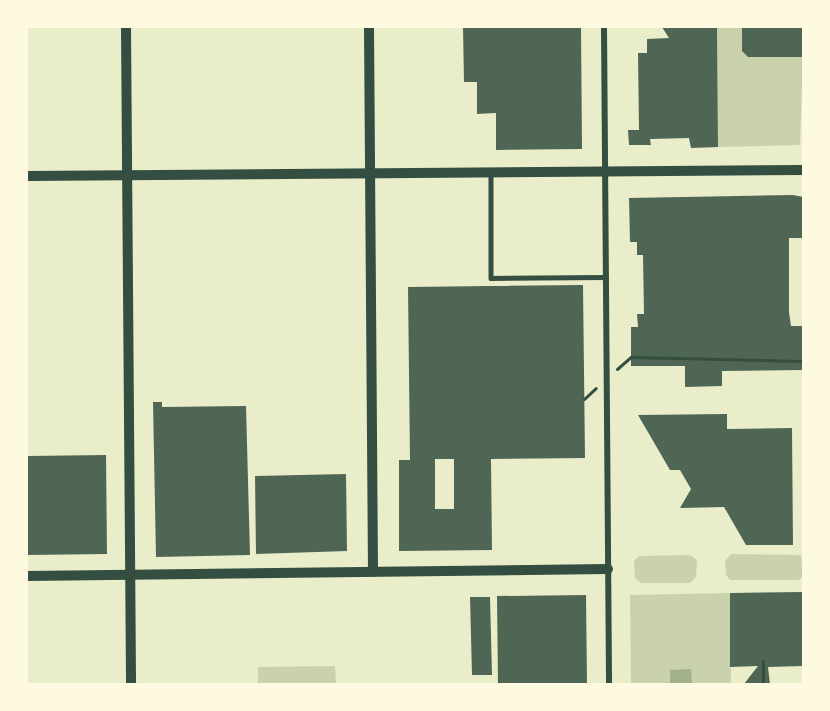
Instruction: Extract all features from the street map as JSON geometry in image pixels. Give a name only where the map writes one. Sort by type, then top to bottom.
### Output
[{"type":"street","points":[[126,27],[131,684]]},
{"type":"street","points":[[369,27],[373,572]]},
{"type":"street","points":[[604,27],[609,684]]},
{"type":"street","points":[[27,176],[803,170]]},
{"type":"street","points":[[27,576],[608,569]]},
{"type":"lane","points":[[491,171],[491,278],[606,277]]},
{"type":"path","points":[[631,357],[802,361],[803,375]]},
{"type":"path","points":[[763,661],[763,684]]},
{"type":"shaded area","points":[[717,27],[742,27],[803,57],[800,145],[718,147]]},
{"type":"shaded area","points":[[731,554],[801,555],[803,576],[799,580],[730,580],[726,575],[725,561]]},
{"type":"shaded area","points":[[690,555],[697,560],[696,577],[690,583],[641,583],[635,578],[634,561],[639,556]]},
{"type":"shaded area","points":[[730,593],[731,684],[631,684],[630,595]]},
{"type":"shaded area","points":[[335,666],[336,684],[258,684],[258,667]]},
{"type":"shaded area","points":[[691,669],[692,684],[670,684],[670,670]]},
{"type":"building","points":[[463,27],[581,27],[582,149],[496,150],[496,113],[477,114],[477,82],[464,82]]},
{"type":"building","points":[[662,27],[717,27],[718,147],[691,148],[689,138],[650,139],[651,145],[629,145],[628,130],[639,130],[638,53],[647,53],[647,39],[669,38]]},
{"type":"building","points":[[742,27],[803,27],[803,57],[748,57],[742,51]]},
{"type":"building","points":[[793,195],[803,197],[803,238],[789,238],[789,312],[791,326],[803,326],[803,370],[722,371],[722,386],[685,387],[685,366],[631,366],[631,327],[638,327],[637,314],[644,314],[643,255],[637,255],[637,242],[630,242],[629,198]]},
{"type":"building","points":[[583,285],[585,458],[491,459],[492,550],[399,551],[399,460],[410,460],[408,287]],"holes":[[[435,459],[454,459],[454,509],[435,509]]]},
{"type":"building","points":[[153,402],[162,402],[162,407],[246,406],[250,555],[156,557]]},
{"type":"building","points":[[727,414],[727,429],[792,428],[793,545],[746,545],[724,507],[680,508],[691,489],[680,470],[670,470],[638,415]]},
{"type":"building","points":[[106,455],[107,554],[27,555],[27,456]]},
{"type":"building","points":[[346,474],[347,551],[256,554],[255,476]]},
{"type":"building","points":[[803,592],[803,666],[768,667],[770,684],[744,684],[758,666],[730,667],[730,593]]},
{"type":"building","points":[[586,595],[587,684],[498,684],[497,596]]},
{"type":"building","points":[[470,597],[490,597],[492,675],[472,675]]}]
